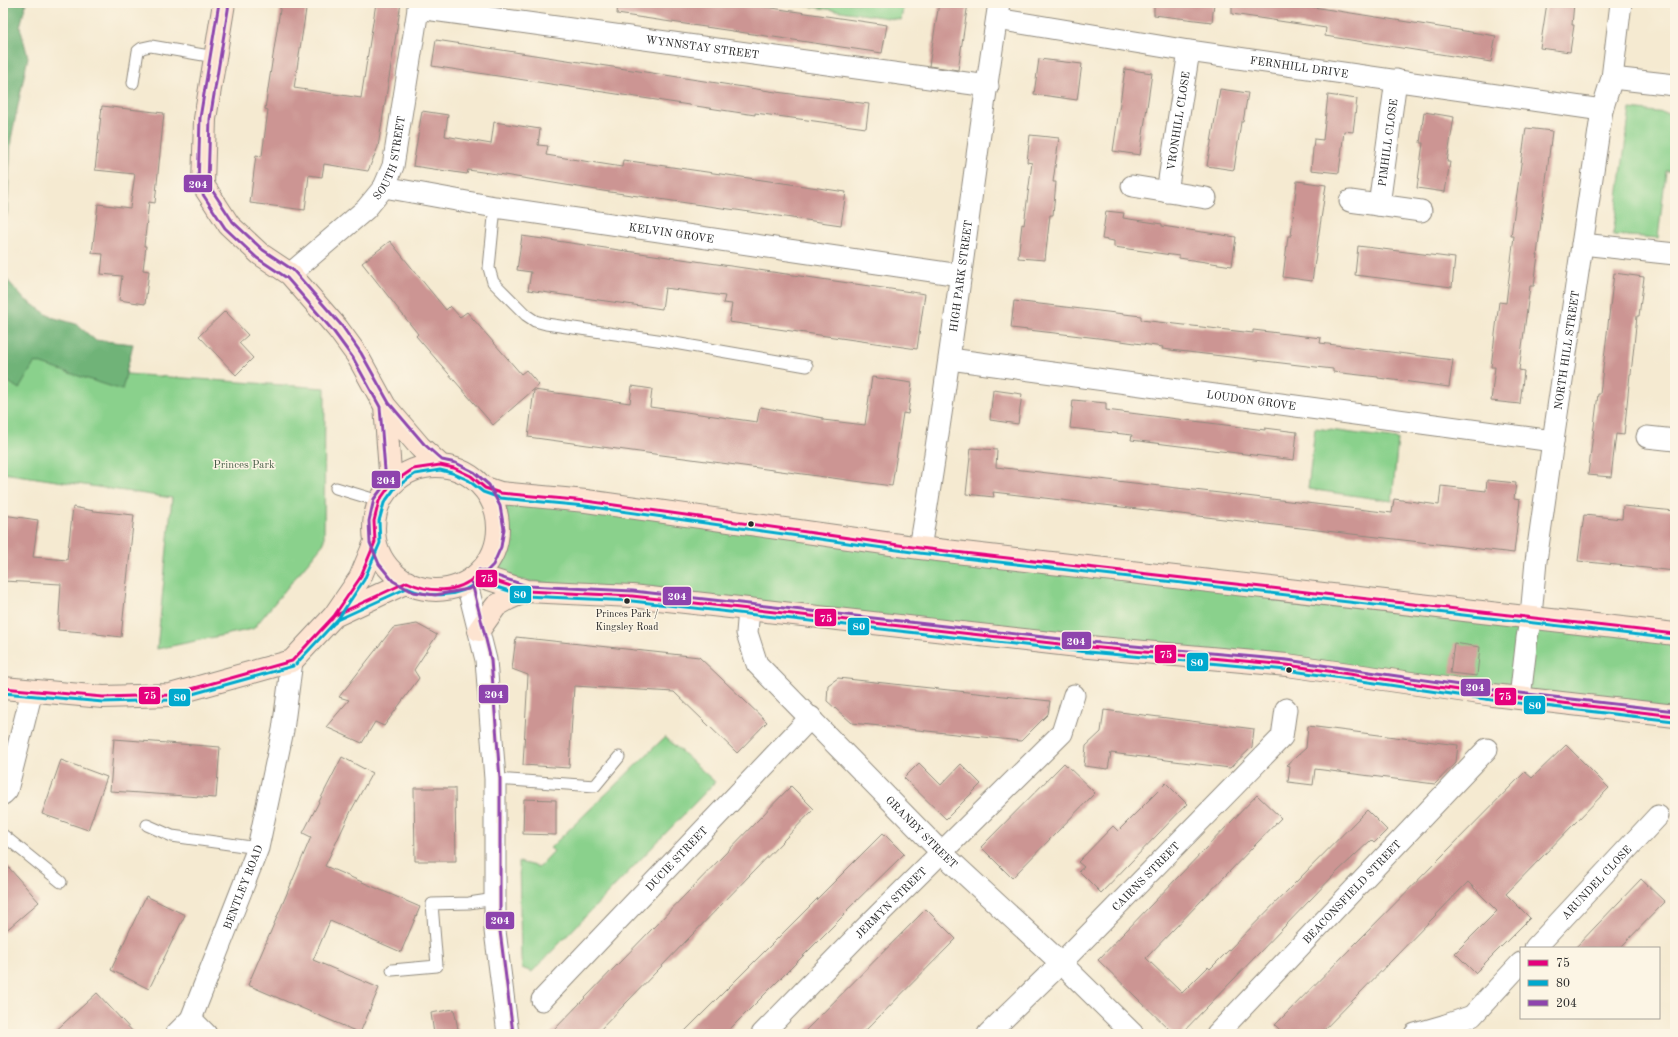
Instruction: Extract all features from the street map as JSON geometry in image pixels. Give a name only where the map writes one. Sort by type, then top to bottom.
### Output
[{"type":"main road","points":[[224,3],[205,120],[203,185],[229,225],[260,254],[290,274],[338,329],[358,355],[385,406],[420,447],[440,465]]},
{"type":"main road","points":[[385,406],[385,493],[374,521],[375,542],[383,561],[396,576],[414,587],[435,590],[455,587],[472,579],[489,562],[496,546],[499,529],[495,507],[485,488],[471,476],[454,468],[440,465],[413,469],[385,493]]},
{"type":"main road","points":[[485,488],[500,493],[594,502],[920,548],[1532,616],[1675,634]]},
{"type":"main road","points":[[3,688],[103,697],[170,694],[292,661],[334,616],[360,578],[375,542]]},
{"type":"main road","points":[[472,579],[526,591],[544,593],[632,596],[1070,645],[1287,665],[1520,698],[1675,716]]},
{"type":"main road","points":[[334,616],[407,582]]},
{"type":"main road","points":[[479,630],[496,606],[526,591]]},
{"type":"street","name":"NORTH HILL STREET","points":[[1520,698],[1527,638],[1532,616],[1534,575],[1553,441],[1602,110],[1612,78],[1622,3]]},
{"type":"street","name":"WYNNSTAY STREET","points":[[418,6],[988,86]]},
{"type":"street","name":"SOUTH STREET","points":[[290,274],[366,209],[384,187],[393,166],[418,6]]},
{"type":"street","name":"HIGH PARK STREET","points":[[920,548],[950,359],[960,275],[998,11]]},
{"type":"street","name":"FERNHILL DRIVE","points":[[998,11],[1189,51],[1602,110]]},
{"type":"street","name":"VRONHILL CLOSE","points":[[1167,192],[1189,51]]},
{"type":"street","points":[[1612,78],[1675,85]]},
{"type":"street","name":"PIMHILL CLOSE","points":[[1379,205],[1396,80]]},
{"type":"street","points":[[1132,186],[1206,198]]},
{"type":"street","name":"KELVIN GROVE","points":[[384,187],[495,207],[960,275]]},
{"type":"street","points":[[1350,201],[1421,211]]},
{"type":"street","points":[[1582,244],[1675,254]]},
{"type":"street","name":"LOUDON GROVE","points":[[950,359],[1553,441]]},
{"type":"street","points":[[1647,437],[1675,440]]},
{"type":"street","points":[[472,579],[479,630],[486,660],[495,779],[495,931],[508,1034]]},
{"type":"street","name":"GRANBY STREET","points":[[749,610],[747,633],[757,664],[811,717],[942,853],[1061,963],[1133,1034]]},
{"type":"street","name":"BENTLEY ROAD","points":[[176,1034],[191,1019],[258,848],[283,730],[292,661]]},
{"type":"street","points":[[3,794],[6,790],[32,691]]},
{"type":"street","name":"JERMYN STREET","points":[[762,1034],[867,926],[1062,733],[1074,695]]},
{"type":"street","name":"CAIRNS STREET","points":[[988,1034],[1061,963],[1282,737],[1286,709]]},
{"type":"street","name":"DUCIE STREET","points":[[542,1000],[811,717]]},
{"type":"street","name":"BEACONSFIELD STREET","points":[[1217,1034],[1487,749]]},
{"type":"street","name":"ARUNDEL CLOSE","points":[[1536,947],[1658,816]]},
{"type":"street","points":[[1415,1034],[1446,1030],[1472,1016],[1520,964]]},
{"type":"street","points":[[191,1019],[206,1034]]},
{"type":"lane","points":[[133,82],[138,51],[142,48],[151,46],[215,57]]},
{"type":"lane","points":[[495,207],[489,268],[490,275],[493,282],[526,315],[535,321],[546,324],[658,340],[807,366]]},
{"type":"lane","points":[[336,488],[385,493]]},
{"type":"lane","points":[[495,779],[595,786],[619,757]]},
{"type":"lane","points":[[147,825],[172,836],[258,848]]},
{"type":"lane","points":[[3,835],[61,882]]},
{"type":"lane","points":[[392,970],[437,966],[432,904],[469,903],[495,899]]},
{"type":"green space","points":[[3,3],[26,3],[20,27],[28,57],[11,139],[7,213],[3,227]]},
{"type":"green space","points":[[787,3],[904,3],[901,20]]},
{"type":"green space","points":[[1630,109],[1675,114],[1675,171],[1666,171],[1658,238],[1613,235]]},
{"type":"green space","points":[[3,275],[23,298],[51,317],[76,324],[95,340],[133,344],[122,390],[35,362],[19,389],[3,378]]},
{"type":"green space","name":"Princes Park","points":[[3,335],[84,371],[325,388],[324,543],[253,629],[157,649],[172,498],[3,473]]},
{"type":"green space","points":[[1315,428],[1398,439],[1392,501],[1308,489]]},
{"type":"green space","points":[[485,488],[1675,634],[1675,716],[477,575],[489,560],[498,536],[497,518],[494,505]]},
{"type":"green space","points":[[665,737],[715,782],[532,972],[522,968],[519,862],[539,867],[554,851],[550,848]]},
{"type":"building","points":[[281,3],[307,3],[294,88],[361,98],[376,3],[401,3],[378,147],[368,171],[324,164],[322,177],[309,175],[305,210],[250,203],[256,155],[262,156],[268,110],[265,109]]},
{"type":"building","points":[[618,3],[738,3],[887,25],[882,53],[617,14]]},
{"type":"building","points":[[939,3],[968,3],[958,70],[929,66]]},
{"type":"building","points":[[1154,3],[1214,3],[1212,22],[1154,15]]},
{"type":"building","points":[[1232,3],[1313,3],[1313,7],[1496,36],[1491,62],[1325,36],[1326,28],[1232,14]]},
{"type":"building","points":[[1547,3],[1574,3],[1572,25],[1574,25],[1570,52],[1540,48]]},
{"type":"building","points":[[436,40],[776,92],[869,104],[866,128],[755,113],[755,115],[432,66]]},
{"type":"building","points":[[1039,59],[1082,64],[1077,100],[1034,94]]},
{"type":"building","points":[[1125,69],[1152,73],[1140,155],[1113,151]]},
{"type":"building","points":[[1220,89],[1248,93],[1243,122],[1241,122],[1234,170],[1207,166]]},
{"type":"building","points":[[1328,95],[1357,99],[1353,132],[1344,131],[1339,173],[1311,170],[1314,139],[1323,140]]},
{"type":"building","points":[[102,106],[164,113],[155,203],[149,202],[144,246],[146,246],[143,270],[149,271],[145,304],[119,300],[122,276],[101,274],[103,254],[92,253],[98,204],[130,208],[135,174],[95,170]]},
{"type":"building","points":[[422,111],[448,115],[445,136],[491,144],[494,122],[540,129],[538,145],[548,146],[546,155],[622,167],[623,160],[846,192],[841,225],[468,170],[467,174],[413,166]]},
{"type":"building","points":[[1424,112],[1454,117],[1447,162],[1450,162],[1445,192],[1417,188],[1423,143],[1420,143]]},
{"type":"building","points":[[1526,128],[1552,131],[1534,286],[1530,286],[1519,370],[1524,371],[1520,404],[1491,401],[1495,367],[1491,367],[1499,302],[1506,303],[1514,236],[1511,236]]},
{"type":"building","points":[[1030,135],[1059,138],[1053,182],[1056,182],[1053,215],[1050,215],[1045,260],[1018,258],[1032,163],[1027,162]]},
{"type":"building","points":[[1297,181],[1326,185],[1312,281],[1283,277],[1288,236],[1291,236]]},
{"type":"building","points":[[1106,211],[1124,213],[1123,218],[1162,224],[1162,226],[1236,237],[1232,266],[1179,258],[1179,256],[1114,247],[1114,241],[1102,239]]},
{"type":"building","points":[[522,236],[925,294],[917,349],[729,322],[732,304],[723,303],[725,296],[665,288],[662,309],[528,290],[531,272],[517,270]]},
{"type":"building","points":[[390,241],[446,310],[450,306],[460,317],[467,312],[521,374],[526,370],[539,385],[493,425],[416,336],[418,334],[362,263]]},
{"type":"building","points":[[1358,246],[1455,258],[1452,287],[1355,275]]},
{"type":"building","points":[[1614,273],[1644,277],[1639,316],[1637,316],[1624,435],[1616,434],[1611,477],[1588,475],[1598,394],[1600,394]]},
{"type":"building","points":[[1014,301],[1141,316],[1141,320],[1253,333],[1253,330],[1321,338],[1320,343],[1453,360],[1449,387],[1333,372],[1333,369],[1162,349],[1163,347],[1107,339],[1011,328]]},
{"type":"building","points":[[225,311],[248,335],[239,343],[253,358],[236,375],[199,336]]},
{"type":"building","points":[[872,377],[912,383],[908,414],[903,413],[892,486],[528,437],[534,390],[630,403],[632,386],[652,389],[650,407],[757,422],[760,407],[823,418],[823,420],[865,425]]},
{"type":"building","points":[[993,390],[1022,394],[1018,424],[990,420]]},
{"type":"building","points":[[1073,400],[1106,403],[1106,410],[1265,430],[1265,428],[1297,432],[1294,460],[1131,440],[1132,435],[1070,428]]},
{"type":"building","points":[[971,448],[997,450],[996,467],[1392,513],[1394,499],[1439,505],[1441,486],[1486,491],[1487,480],[1516,483],[1514,499],[1520,500],[1514,553],[993,492],[994,497],[966,494]]},
{"type":"building","points":[[1623,506],[1675,511],[1675,571],[1578,561],[1584,515],[1622,519]]},
{"type":"building","points":[[73,507],[94,511],[134,515],[121,637],[97,633],[58,630],[61,584],[3,581],[3,515],[38,520],[33,557],[67,560]]},
{"type":"building","points":[[417,624],[437,635],[414,670],[419,678],[384,726],[375,722],[362,743],[326,727],[349,700],[339,697],[393,628]]},
{"type":"building","points":[[516,637],[699,657],[767,722],[737,753],[674,692],[574,686],[569,768],[523,765],[528,675],[512,669]]},
{"type":"building","points":[[1454,643],[1480,647],[1477,676],[1450,673]]},
{"type":"building","points":[[838,678],[1050,701],[1048,714],[1021,741],[852,723],[827,701],[828,685]]},
{"type":"building","points":[[1104,710],[1254,729],[1252,747],[1230,768],[1111,753],[1108,769],[1084,766],[1086,746],[1101,732]]},
{"type":"building","points":[[1308,726],[1458,745],[1456,762],[1435,784],[1315,769],[1313,785],[1288,782],[1290,766],[1287,765],[1306,748]]},
{"type":"building","points":[[114,739],[220,747],[216,798],[110,791]]},
{"type":"building","points":[[1566,745],[1609,788],[1506,894],[1530,918],[1475,973],[1455,953],[1497,911],[1468,882],[1320,1034],[1284,1034],[1275,1025],[1525,772],[1532,778]]},
{"type":"building","points":[[342,757],[372,773],[352,809],[325,866],[420,907],[401,952],[330,921],[313,960],[379,988],[360,1033],[248,985],[311,837],[303,833]]},
{"type":"building","points":[[61,760],[107,777],[88,830],[42,814]]},
{"type":"building","points":[[919,763],[941,785],[961,764],[981,784],[946,819],[904,778]]},
{"type":"building","points":[[1064,763],[1095,793],[1012,878],[981,847]]},
{"type":"building","points":[[1166,783],[1187,804],[1101,893],[1079,871],[1084,867],[1078,862],[1113,826],[1118,831]]},
{"type":"building","points":[[791,786],[814,809],[596,1034],[550,1034]]},
{"type":"building","points":[[414,788],[455,788],[456,861],[415,861]]},
{"type":"building","points":[[1257,795],[1281,818],[1146,958],[1182,993],[1208,967],[1210,969],[1367,810],[1387,830],[1374,843],[1371,840],[1336,873],[1181,1034],[1174,1034],[1098,960]]},
{"type":"building","points":[[524,799],[556,800],[556,835],[523,834]]},
{"type":"building","points":[[883,833],[904,854],[725,1034],[682,1034]]},
{"type":"building","points":[[3,861],[39,902],[3,933]]},
{"type":"building","points":[[1641,879],[1665,902],[1621,947],[1576,947]]},
{"type":"building","points":[[146,896],[185,915],[149,989],[111,970]]},
{"type":"building","points":[[926,909],[956,939],[862,1034],[802,1034]]},
{"type":"building","points":[[97,993],[135,1034],[52,1034]]},
{"type":"building","points":[[454,1009],[459,1034],[434,1034],[431,1013]]},
{"type":"transit line","name":"204","points":[[219,3],[200,118],[198,187],[225,228],[257,258],[287,278],[334,332],[353,358],[380,407],[386,483],[374,499],[369,521],[370,543],[379,564],[393,581],[413,592],[435,595],[469,589],[493,565],[501,547],[504,529],[500,506],[489,485],[474,472],[456,463],[442,460],[424,444],[389,403],[361,353],[342,326],[293,270],[263,250],[233,222],[208,184],[210,119],[229,4]]},
{"type":"transit line","name":"75","points":[[292,661],[334,616],[360,578],[375,542],[374,521],[379,501],[391,484],[413,469],[440,465],[454,468],[471,476],[485,488],[500,493],[586,501],[920,548],[1675,634]]},
{"type":"transit line","name":"80","points":[[296,664],[338,619],[364,580],[380,543],[379,521],[384,503],[395,488],[415,474],[440,470],[452,473],[468,480],[483,492],[500,498],[585,506],[919,553],[1674,639]]},
{"type":"transit line","name":"204","points":[[479,570],[527,586],[633,591],[1079,641],[1287,660],[1494,690],[1675,711]]},
{"type":"transit line","name":"75","points":[[331,620],[334,616],[407,582],[416,586],[434,590],[444,590],[461,586],[477,575],[526,591],[632,596],[1078,646],[1287,665],[1493,695],[1675,716]]},
{"type":"transit line","name":"80","points":[[335,623],[337,620],[407,588],[425,594],[444,595],[462,591],[471,587],[478,581],[525,596],[632,601],[1077,651],[1286,670],[1492,700],[1674,721]]},
{"type":"transit line","name":"204","points":[[472,583],[491,660],[500,779],[500,931],[513,1033]]},
{"type":"transit line","name":"75","points":[[3,688],[103,697],[170,695],[292,661]]},
{"type":"transit line","name":"80","points":[[3,693],[103,702],[171,700],[293,666]]},
{"type":"place","name":"Princes Park / Kingsley Road","points":[[627,601]]}]
